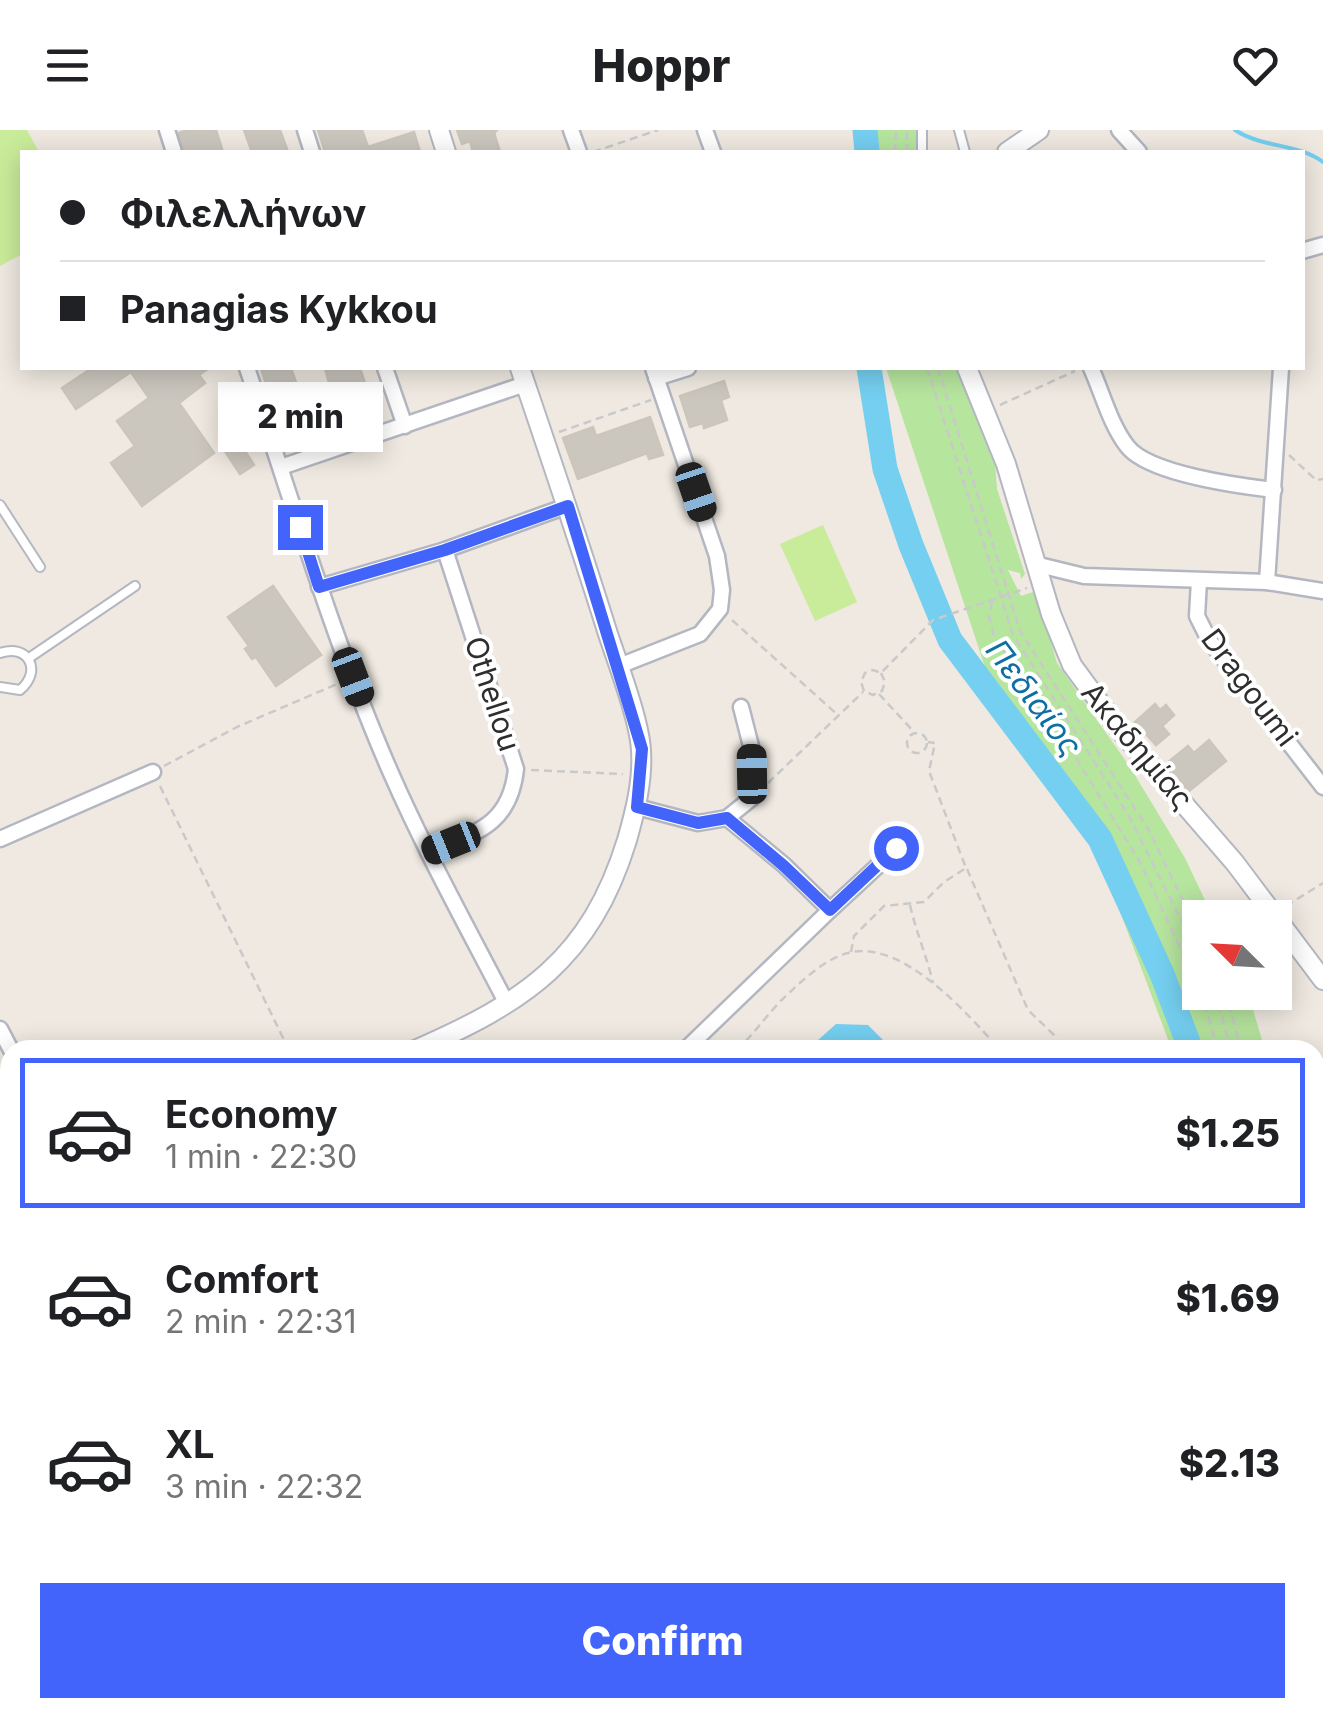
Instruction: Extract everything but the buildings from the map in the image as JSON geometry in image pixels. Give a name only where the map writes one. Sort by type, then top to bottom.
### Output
[{"type":"street","points":[[1010,150],[1039,130]]},
{"type":"street","points":[[1119,130],[1137,150]]},
{"type":"street","points":[[249,370],[319,587],[389,769],[507,1004]]},
{"type":"street","points":[[386,370],[405,426]]},
{"type":"street","name":"Ακαδημίας","points":[[969,370],[1072,665],[1090,692],[1263,900]]},
{"type":"street","points":[[1088,370],[1121,437],[1135,454],[1200,478],[1274,490]]},
{"type":"street","points":[[1267,582],[1281,370]]},
{"type":"street","points":[[618,666],[700,634],[720,609],[718,556],[654,373]]},
{"type":"street","points":[[281,467],[405,426],[522,376],[568,506],[642,749],[637,807],[618,870],[593,922],[548,974],[507,1004],[434,1040]]},
{"type":"street","points":[[319,587],[445,550],[568,506]]},
{"type":"street","name":"Othellou","points":[[428,852],[474,834],[500,815],[514,793],[516,769],[445,550]]},
{"type":"street","points":[[1042,581],[1084,576],[1267,582],[1323,591]]},
{"type":"street","points":[[1042,581],[1062,584],[1084,576]]},
{"type":"street","name":"Dragoumi","points":[[1199,581],[1196,605],[1200,625],[1319,768],[1323,788]]},
{"type":"street","points":[[637,807],[698,823],[727,818],[753,797],[752,750],[741,707]]},
{"type":"street","points":[[0,839],[153,772]]},
{"type":"street","points":[[727,818],[830,910]]},
{"type":"street","points":[[694,1040],[896,848]]},
{"type":"street","name":"Ακαδημίας","points":[[1292,938],[1323,980]]},
{"type":"lane","points":[[0,506],[40,567]]},
{"type":"lane","points":[[30,658],[135,586]]},
{"type":"lane","points":[[0,653],[22,651],[30,658],[33,671],[30,682],[20,690],[0,687]]},
{"type":"path","points":[[596,150],[658,130]]},
{"type":"path","points":[[927,370],[1013,635],[1130,816],[1182,921]]},
{"type":"path","points":[[939,370],[1006,597],[1020,630],[1148,829],[1183,900]]},
{"type":"path","points":[[985,412],[1082,370]]},
{"type":"path","points":[[544,437],[662,396]]},
{"type":"path","points":[[1277,443],[1316,480],[1323,479]]},
{"type":"path","points":[[881,673],[933,620],[1042,581]]},
{"type":"path","points":[[992,602],[989,617],[994,636],[1070,748],[1141,864],[1182,952]]},
{"type":"path","points":[[720,609],[838,716]]},
{"type":"path","points":[[864,691],[860,682],[865,673],[873,670],[881,673],[885,682],[878,694]]},
{"type":"path","points":[[283,1040],[153,772],[237,727],[353,677]]},
{"type":"path","points":[[753,797],[864,691]]},
{"type":"path","points":[[864,691],[878,694],[915,734]]},
{"type":"path","points":[[928,742],[922,753],[912,752],[908,740],[922,734],[928,742],[935,743],[929,771],[966,868],[1028,1010],[1055,1040]]},
{"type":"path","points":[[516,769],[639,775]]},
{"type":"path","points":[[850,952],[854,936],[884,906],[924,902],[966,868]]},
{"type":"path","points":[[1292,903],[1323,883]]},
{"type":"path","points":[[910,904],[919,945],[934,984]]},
{"type":"path","points":[[747,1040],[786,994],[833,958],[872,950],[902,961],[934,984],[990,1040]]},
{"type":"path","points":[[1206,1010],[1215,1040]]},
{"type":"path","points":[[1220,1010],[1228,1040]]},
{"type":"path","points":[[1231,1010],[1238,1040]]},
{"type":"green space","points":[[0,130],[27,130],[38,150],[20,150],[20,255],[0,266]]},
{"type":"green space","points":[[858,130],[917,130],[917,150],[863,150]]},
{"type":"green space","points":[[887,370],[958,370],[995,462],[997,489],[1025,574],[1021,579],[1020,573],[1008,570],[1021,596],[1036,591],[1057,663],[1130,767],[1185,858],[1205,900],[1182,900],[1182,1010],[1253,1010],[1262,1040],[1168,1040],[1083,813],[985,667]]},
{"type":"green space","points":[[823,525],[857,602],[815,621],[780,544]]},
{"type":"water","points":[[836,1024],[868,1025],[883,1040],[818,1040]]},
{"type":"waterway","name":"Πεδιαίος","points":[[865,130],[867,150]]},
{"type":"waterway","points":[[1235,130],[1294,150]]},
{"type":"waterway","points":[[1305,153],[1323,162]]},
{"type":"waterway","name":"Πεδιαίος","points":[[869,370],[885,469],[950,640],[1100,839],[1162,974],[1187,1040]]},
{"type":"route","points":[[300,527],[319,587],[445,550],[568,506],[642,749],[637,807],[698,823],[727,818],[830,910],[896,848]]}]
